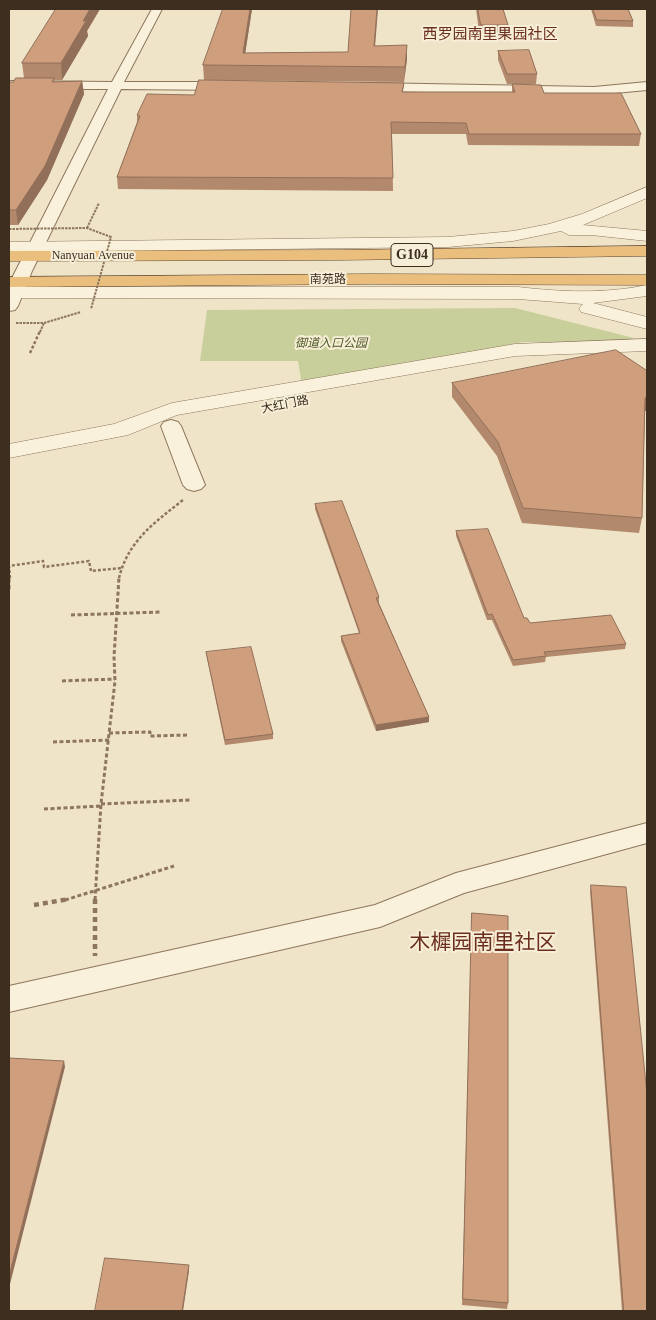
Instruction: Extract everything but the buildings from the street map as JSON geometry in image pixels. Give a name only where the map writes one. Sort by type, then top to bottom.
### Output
[{"type":"highway","points":[[340,256],[448,242]]},
{"type":"highway","name":"南苑路","points":[[35,251],[340,256],[647,251]]},
{"type":"highway","name":"Nanyuan Avenue","points":[[9,256],[35,251]]},
{"type":"highway","name":"南苑路","points":[[12,291],[370,279],[647,280]]},
{"type":"highway","points":[[370,279],[518,293]]},
{"type":"street","points":[[157,9],[115,85],[35,251],[12,291],[518,293],[586,298],[620,298],[647,291]]},
{"type":"street","points":[[9,85],[241,86]]},
{"type":"street","points":[[357,87],[594,91],[647,86]]},
{"type":"street","points":[[9,247],[35,251],[448,242],[495,238],[551,229],[590,217],[647,192]]},
{"type":"street","points":[[647,204],[624,215],[623,223],[629,228],[647,236]]},
{"type":"street","points":[[551,229],[592,230],[647,236]]},
{"type":"street","points":[[518,293],[624,316],[647,323]]},
{"type":"street","name":"大红门路","points":[[9,451],[120,430],[172,409],[515,350],[647,345]]},
{"type":"street","name":"大红门路","points":[[9,464],[130,440],[171,426],[488,367],[561,348]]},
{"type":"street","points":[[171,426],[194,485]]},
{"type":"street","points":[[9,999],[380,915],[456,884],[647,833]]},
{"type":"path","points":[[87,228],[99,204]]},
{"type":"path","points":[[9,229],[87,228],[111,237],[91,309]]},
{"type":"path","points":[[9,323],[44,323],[82,312]]},
{"type":"path","points":[[30,353],[44,323]]},
{"type":"path","points":[[95,980],[95,889],[101,805],[115,679],[115,613],[118,583],[131,548],[150,526],[184,498],[194,485]]},
{"type":"path","points":[[9,589],[9,566],[43,561],[44,567],[89,562],[91,571],[122,568]]},
{"type":"path","points":[[71,615],[161,612]]},
{"type":"path","points":[[62,681],[115,679]]},
{"type":"path","points":[[109,733],[150,732],[150,736],[188,735]]},
{"type":"path","points":[[53,742],[108,740]]},
{"type":"path","points":[[44,809],[190,800]]},
{"type":"path","points":[[34,905],[64,900],[174,866]]},
{"type":"green space","name":"御道入口公园","points":[[515,308],[634,338],[621,342],[523,342],[302,386],[298,361],[200,361],[207,310]]},
{"type":"district","name":"西罗园南里果园社区","points":[[490,35]]},
{"type":"district","name":"木樨园南里社区","points":[[483,943]]}]
